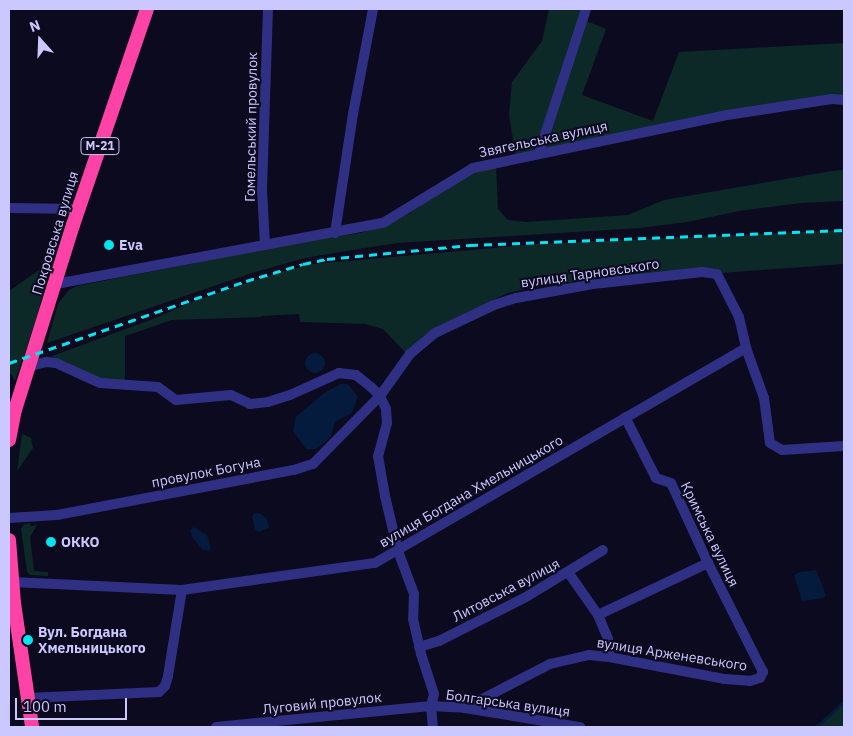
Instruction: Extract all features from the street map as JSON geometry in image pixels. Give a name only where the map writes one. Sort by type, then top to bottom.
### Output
[{"type":"highway","name":"Покровська вулиця","points":[[9,440],[15,410],[31,366],[79,209],[147,9]]},
{"type":"highway","points":[[9,540],[12,582],[11,598],[32,727]]},
{"type":"street","name":"Гомельський провулок","points":[[265,245],[262,189],[268,9]]},
{"type":"street","points":[[335,233],[353,114],[373,9]]},
{"type":"street","points":[[539,153],[586,9]]},
{"type":"street","name":"Звягельська вулиця","points":[[56,284],[383,223],[473,168],[726,115],[832,100],[844,100]]},
{"type":"street","points":[[9,208],[79,209]]},
{"type":"street","name":"вулиця Тарновського","points":[[380,396],[410,354],[435,333],[494,305],[516,298],[593,284],[702,272],[716,274],[739,317],[746,348]]},
{"type":"street","points":[[746,348],[764,398],[770,443],[782,450],[844,446]]},
{"type":"street","name":"вулиця Богдана Хмельницького","points":[[12,582],[182,590],[375,563],[746,348]]},
{"type":"street","points":[[31,366],[46,362],[56,363],[100,383],[158,387],[176,400],[231,395],[250,404],[268,402],[290,395],[339,373],[356,376],[380,396],[386,409],[387,423],[378,456],[398,551],[414,594],[412,619],[434,694],[431,706],[434,727]]},
{"type":"street","name":"провулок Богуна","points":[[9,518],[57,515],[294,470],[312,464],[380,396]]},
{"type":"street","name":"Кримська вулиця","points":[[625,417],[656,478],[671,483],[708,563],[764,672]]},
{"type":"street","name":"Литовська вулиця","points":[[419,647],[440,641],[526,598],[603,550]]},
{"type":"street","points":[[598,615],[708,563]]},
{"type":"street","points":[[568,572],[598,615],[608,639],[609,656]]},
{"type":"street","points":[[28,698],[159,692],[165,686],[168,676],[182,590]]},
{"type":"street","name":"вулиця Арженевського","points":[[465,708],[550,664],[589,655],[609,656],[724,679],[750,682],[760,678],[764,672]]},
{"type":"street","name":"Болгарська вулиця","points":[[431,706],[465,708],[580,727]]},
{"type":"street","name":"Луговий провулок","points":[[216,727],[431,706]]},
{"type":"green space","points":[[549,9],[586,9],[582,19],[606,29],[582,95],[653,121],[679,52],[844,43],[844,100],[832,99],[516,158],[509,115],[512,82],[542,41]]},
{"type":"green space","points":[[496,165],[498,209],[508,220],[526,222],[628,215],[664,200],[844,170],[844,201],[801,203],[739,211],[687,222],[640,228],[398,243],[305,258],[249,274],[47,343],[58,304],[69,290],[77,286],[302,242],[360,233],[384,226],[410,213],[455,181],[483,168]]},
{"type":"green space","points":[[844,230],[844,264],[590,280],[535,287],[508,293],[457,317],[423,336],[406,353],[383,329],[365,324],[300,322],[299,314],[172,320],[125,336],[125,381],[93,378],[53,357],[47,358],[158,317],[196,300],[274,274],[313,264],[537,244]]},
{"type":"green space","points":[[43,259],[50,260],[37,317],[15,381],[9,373],[9,291],[39,270]]},
{"type":"green space","points":[[22,434],[31,438],[33,448],[17,471]]},
{"type":"green space","points":[[30,523],[31,526],[37,525],[30,537],[34,571],[48,572],[48,576],[30,575],[27,572],[21,529],[24,524]]},
{"type":"green space","points":[[844,702],[844,727],[816,727],[822,722]]},
{"type":"water","points":[[315,353],[322,356],[325,363],[322,370],[315,373],[308,370],[305,363],[308,356]]},
{"type":"water","points":[[341,384],[348,384],[358,397],[352,413],[335,422],[331,436],[324,443],[315,449],[306,449],[293,431],[296,417],[324,393]]},
{"type":"water","points":[[255,513],[261,514],[267,519],[269,528],[258,532],[255,529],[252,516]]},
{"type":"water","points":[[194,527],[207,535],[211,548],[208,551],[202,549],[192,537],[190,530]]},
{"type":"water","points":[[816,570],[826,595],[824,598],[802,601],[794,575],[800,572]]},
{"type":"waterway","points":[[816,727],[844,702]]},
{"type":"railway","points":[[9,363],[246,281],[327,259],[470,245],[844,230]]},
{"type":"place","name":"Eva","points":[[109,245]]},
{"type":"place","name":"ОККО","points":[[51,542]]},
{"type":"place","name":"Вул. Богдана Хмельницького","points":[[28,640]]}]
